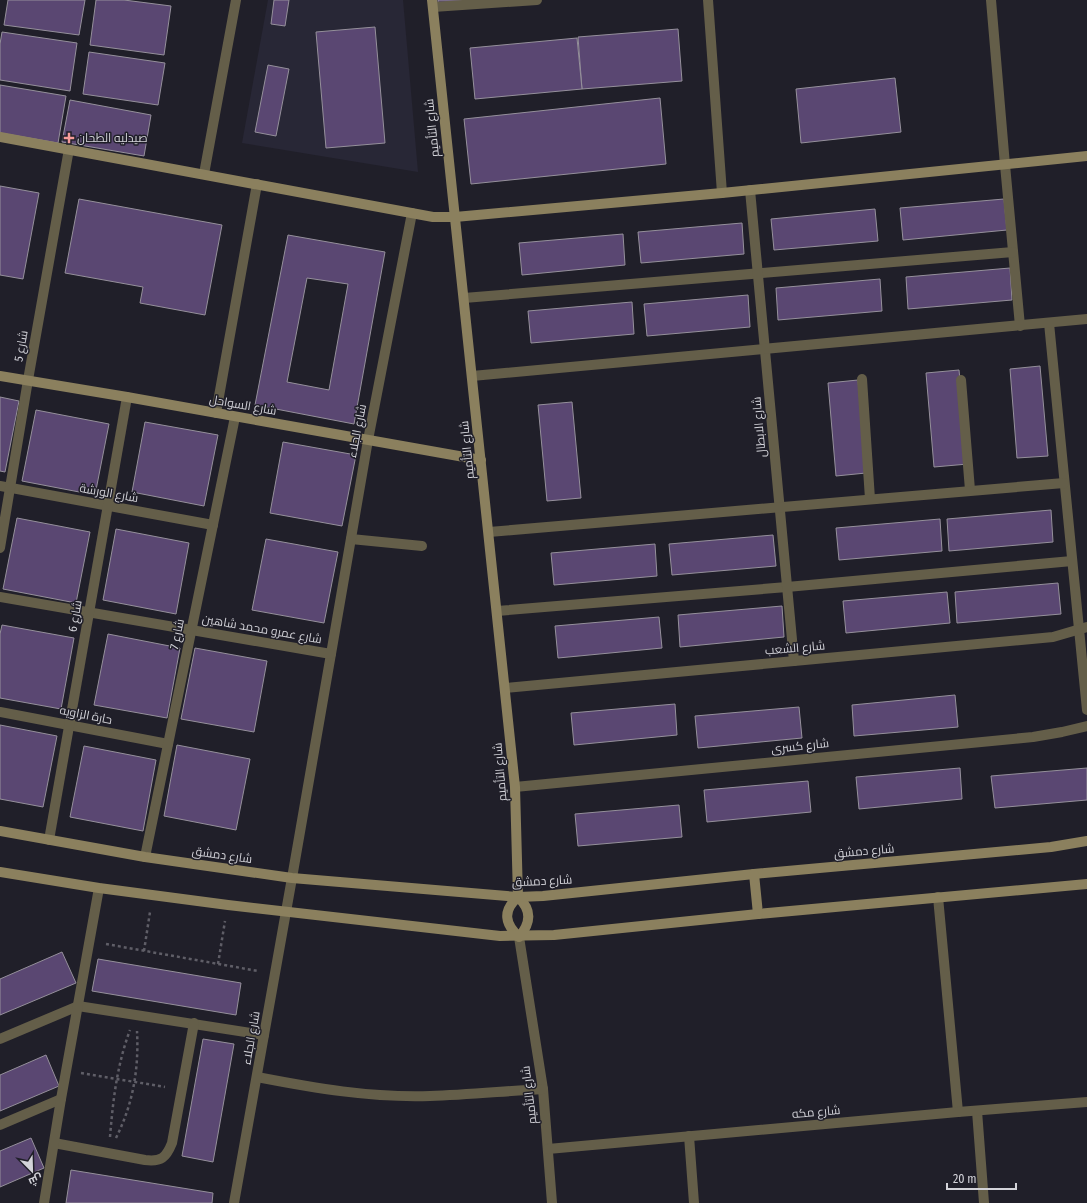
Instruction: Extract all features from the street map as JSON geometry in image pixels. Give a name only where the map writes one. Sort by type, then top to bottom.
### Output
[{"type":"street","points":[[204,174],[236,0]]},
{"type":"street","points":[[432,4],[537,0]]},
{"type":"street","points":[[708,0],[722,193]]},
{"type":"street","points":[[991,0],[1020,326]]},
{"type":"street","name":"شارع التأميم","points":[[432,4],[515,787],[518,897],[524,902],[528,916],[528,924],[519,937]]},
{"type":"street","points":[[0,137],[434,217],[455,217],[722,193],[1087,156]]},
{"type":"street","name":"شارع 5","points":[[0,548],[69,149]]},
{"type":"street","points":[[216,413],[257,184]]},
{"type":"street","name":"شارع الابطال","points":[[750,190],[794,661]]},
{"type":"street","name":"شارع الجلاء","points":[[234,1203],[368,440],[412,213]]},
{"type":"street","points":[[464,298],[1013,252]]},
{"type":"street","points":[[472,376],[1087,319]]},
{"type":"street","points":[[1049,323],[1072,561],[1083,628],[1087,710]]},
{"type":"street","name":"شارع السواحل","points":[[0,376],[481,460]]},
{"type":"street","points":[[862,379],[870,499]]},
{"type":"street","points":[[961,380],[970,490]]},
{"type":"street","name":"شارع 6","points":[[50,840],[127,397]]},
{"type":"street","name":"شارع 7","points":[[145,857],[235,417]]},
{"type":"street","points":[[489,532],[779,506],[1064,483]]},
{"type":"street","name":"شارع الورشة","points":[[0,486],[213,525]]},
{"type":"street","points":[[351,539],[422,546]]},
{"type":"street","points":[[497,611],[1072,561]]},
{"type":"street","name":"شارع عمرو محمد شاهين","points":[[0,597],[331,654]]},
{"type":"street","name":"شارع الشعب","points":[[505,688],[1053,637],[1083,628]]},
{"type":"street","name":"حارة الزاويه","points":[[0,712],[168,744]]},
{"type":"street","name":"شارع كسرى","points":[[515,787],[1033,737],[1087,726]]},
{"type":"street","name":"شارع دمشق","points":[[0,831],[145,857],[292,878],[518,897],[544,896],[754,874],[1051,847],[1087,841]]},
{"type":"street","points":[[0,872],[99,888],[228,905],[519,937],[554,935],[758,914],[1087,884]]},
{"type":"street","points":[[754,874],[758,914]]},
{"type":"street","points":[[44,1203],[99,888]]},
{"type":"street","name":"شارع التأميم","points":[[518,897],[512,902],[508,909],[507,917],[508,925],[519,937],[542,1089],[552,1203]]},
{"type":"street","points":[[938,897],[958,1112]]},
{"type":"street","points":[[0,1039],[78,1006],[264,1035]]},
{"type":"street","points":[[54,1143],[154,1161],[162,1158],[168,1152],[172,1143],[194,1024]]},
{"type":"street","points":[[257,1077],[314,1088],[386,1095],[429,1096],[542,1089]]},
{"type":"street","points":[[0,1125],[61,1099]]},
{"type":"street","name":"شارع مكه","points":[[548,1149],[958,1112],[1087,1102]]},
{"type":"street","points":[[977,1111],[984,1203]]},
{"type":"street","points":[[689,1136],[694,1203]]},
{"type":"path","points":[[144,951],[152,895]]},
{"type":"path","points":[[218,964],[228,905]]},
{"type":"path","points":[[90,942],[275,974]]},
{"type":"path","points":[[109,1153],[116,1079],[123,1049],[136,1015]]},
{"type":"path","points":[[109,1153],[122,1128],[131,1104],[135,1082],[137,1036],[136,1015]]},
{"type":"path","points":[[67,1070],[182,1090]]},
{"type":"shaded area","points":[[268,0],[403,0],[418,172],[242,143]]},
{"type":"building","points":[[8,0],[85,0],[79,35],[4,25]]},
{"type":"building","points":[[96,0],[124,0],[171,6],[164,55],[90,45]]},
{"type":"building","points":[[274,0],[289,0],[285,26],[271,24]]},
{"type":"building","points":[[438,0],[476,0],[438,3]]},
{"type":"building","points":[[375,27],[385,143],[326,148],[316,32]]},
{"type":"building","points":[[678,29],[682,81],[582,89],[578,37]]},
{"type":"building","points":[[2,32],[77,43],[70,91],[0,80],[0,44]]},
{"type":"building","points":[[577,38],[582,89],[475,99],[470,48]]},
{"type":"building","points":[[89,52],[165,63],[158,105],[83,94]]},
{"type":"building","points":[[268,65],[289,69],[276,136],[255,132]]},
{"type":"building","points":[[895,78],[901,132],[801,143],[796,89]]},
{"type":"building","points":[[0,85],[66,96],[58,143],[0,133]]},
{"type":"building","points":[[660,98],[666,164],[471,184],[464,119]]},
{"type":"building","points":[[70,100],[151,115],[144,156],[62,142]]},
{"type":"building","points":[[0,186],[39,193],[23,279],[0,275]]},
{"type":"building","points":[[79,199],[222,225],[205,315],[140,303],[143,287],[65,273]]},
{"type":"building","points":[[1004,199],[1007,230],[903,240],[900,208]]},
{"type":"building","points":[[875,209],[878,241],[774,250],[771,219]]},
{"type":"building","points":[[742,223],[744,254],[641,263],[638,232]]},
{"type":"building","points":[[623,234],[625,265],[522,275],[519,243]]},
{"type":"building","points":[[288,235],[385,252],[354,424],[255,405]],"holes":[[[307,278],[348,284],[329,390],[287,382]]]},
{"type":"building","points":[[1010,268],[1012,300],[908,309],[906,277]]},
{"type":"building","points":[[880,279],[882,311],[778,320],[776,288]]},
{"type":"building","points":[[748,295],[750,327],[647,336],[644,304]]},
{"type":"building","points":[[632,302],[634,334],[531,343],[528,311]]},
{"type":"building","points":[[1040,366],[1048,456],[1017,458],[1010,369]]},
{"type":"building","points":[[959,370],[968,464],[934,467],[926,373]]},
{"type":"building","points":[[858,380],[866,473],[836,476],[828,383]]},
{"type":"building","points":[[0,397],[19,401],[5,472],[0,471]]},
{"type":"building","points":[[572,402],[581,498],[547,501],[538,405]]},
{"type":"building","points":[[36,410],[109,424],[95,495],[22,481]]},
{"type":"building","points":[[145,422],[218,435],[204,506],[132,492]]},
{"type":"building","points":[[283,442],[356,455],[342,526],[270,513]]},
{"type":"building","points":[[1051,510],[1053,542],[949,551],[947,519]]},
{"type":"building","points":[[17,518],[90,532],[76,603],[3,589]]},
{"type":"building","points":[[940,519],[942,551],[839,560],[836,528]]},
{"type":"building","points":[[116,529],[189,543],[176,614],[103,600]]},
{"type":"building","points":[[773,535],[776,566],[672,575],[669,544]]},
{"type":"building","points":[[266,539],[338,552],[324,623],[252,610]]},
{"type":"building","points":[[655,544],[657,576],[554,585],[551,553]]},
{"type":"building","points":[[1058,583],[1061,614],[957,623],[955,592]]},
{"type":"building","points":[[947,592],[950,623],[846,633],[843,601]]},
{"type":"building","points":[[782,606],[784,637],[680,647],[678,615]]},
{"type":"building","points":[[659,617],[662,648],[558,658],[555,626]]},
{"type":"building","points":[[2,625],[74,638],[61,709],[0,698],[0,634]]},
{"type":"building","points":[[108,634],[180,648],[167,718],[94,705]]},
{"type":"building","points":[[195,648],[267,661],[254,732],[181,719]]},
{"type":"building","points":[[955,695],[958,727],[854,736],[852,705]]},
{"type":"building","points":[[675,704],[677,735],[574,745],[571,713]]},
{"type":"building","points":[[799,707],[802,738],[698,748],[695,716]]},
{"type":"building","points":[[0,725],[57,736],[43,807],[0,799]]},
{"type":"building","points":[[177,745],[250,759],[236,830],[164,816]]},
{"type":"building","points":[[84,746],[156,760],[143,831],[70,817]]},
{"type":"building","points":[[960,768],[962,799],[859,809],[856,777]]},
{"type":"building","points":[[1087,768],[1087,800],[995,808],[991,776]]},
{"type":"building","points":[[808,781],[811,812],[707,822],[704,790]]},
{"type":"building","points":[[679,805],[682,837],[578,846],[575,814]]},
{"type":"building","points":[[62,952],[76,983],[0,1015],[0,979]]},
{"type":"building","points":[[98,959],[241,983],[236,1015],[92,991]]},
{"type":"building","points":[[203,1039],[234,1044],[213,1162],[182,1156]]},
{"type":"building","points":[[46,1055],[59,1086],[0,1111],[0,1075]]},
{"type":"building","points":[[31,1138],[44,1168],[0,1187],[0,1151]]},
{"type":"building","points":[[71,1170],[213,1193],[212,1203],[66,1203]]},
{"type":"place","name":"صيدليه الطحان","points":[[69,138]]}]
